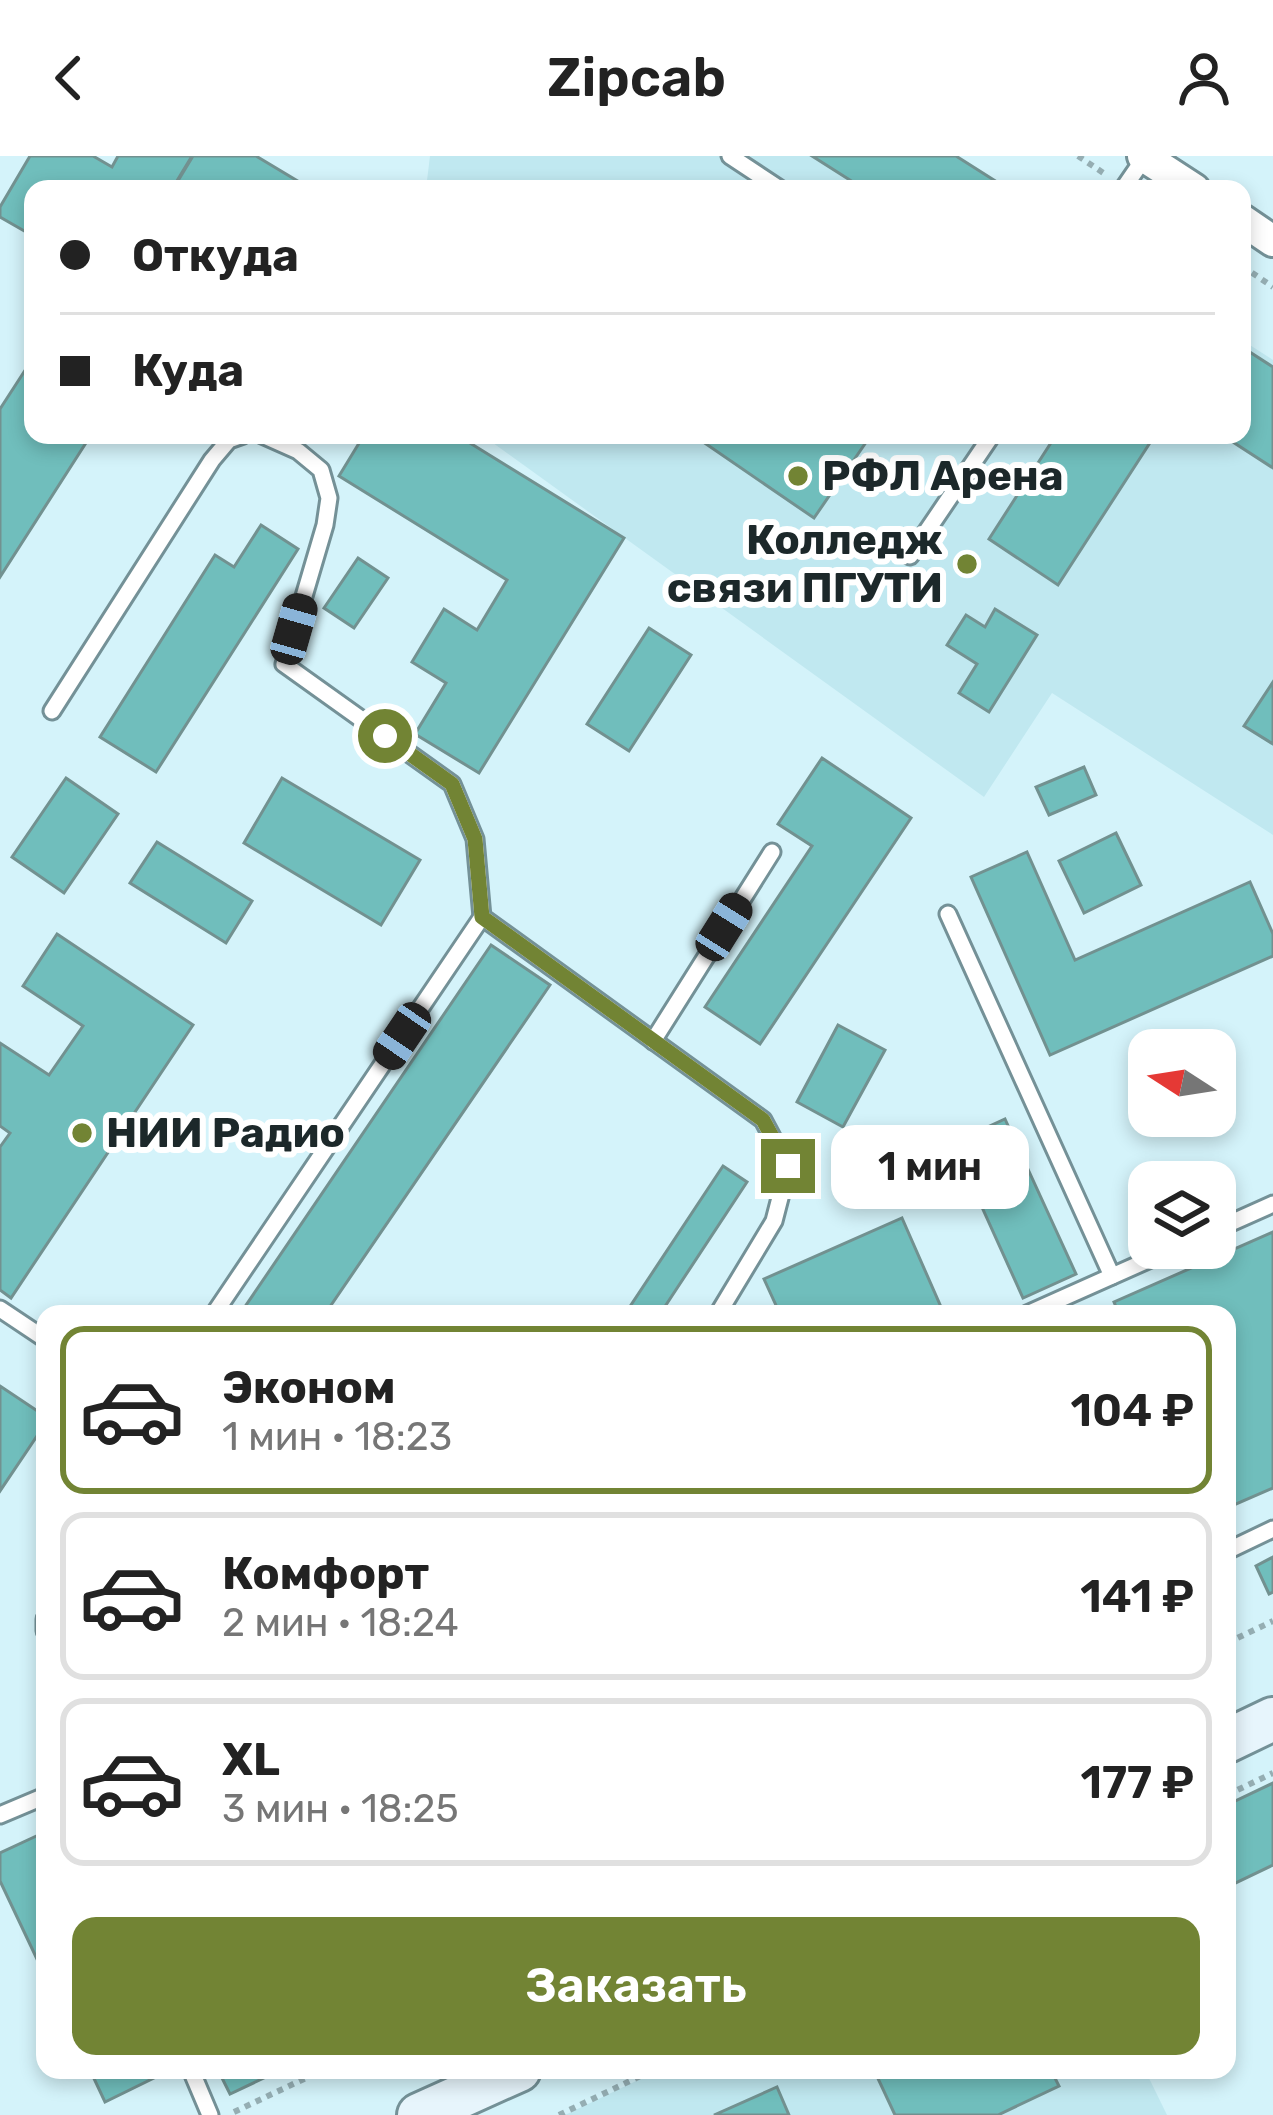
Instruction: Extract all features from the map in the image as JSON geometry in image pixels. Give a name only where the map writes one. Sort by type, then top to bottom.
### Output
[{"type":"main road","points":[[1236,1737],[1273,1719]]},
{"type":"main road","points":[[419,2115],[499,2079]]},
{"type":"street","points":[[1144,157],[1180,180]]},
{"type":"lane","points":[[730,156],[766,180]]},
{"type":"lane","points":[[52,711],[226,444]]},
{"type":"lane","points":[[220,1305],[482,917],[475,839],[452,784],[284,664],[325,525],[328,498],[321,470],[286,444]]},
{"type":"lane","points":[[910,556],[986,444]]},
{"type":"lane","points":[[653,1041],[772,852]]},
{"type":"lane","points":[[948,914],[1112,1276]]},
{"type":"lane","points":[[482,917],[763,1120],[788,1166],[774,1221],[723,1305]]},
{"type":"lane","points":[[1236,1221],[1273,1204]]},
{"type":"lane","points":[[1047,1305],[1128,1269]]},
{"type":"lane","points":[[0,1309],[36,1333]]},
{"type":"lane","points":[[1236,1547],[1273,1529]]},
{"type":"lane","points":[[0,1815],[36,1800]]},
{"type":"lane","points":[[195,2079],[211,2115]]},
{"type":"path","points":[[1236,1639],[1273,1621]]},
{"type":"path","points":[[1236,1791],[1273,1773]]},
{"type":"path","points":[[229,2115],[304,2079]]},
{"type":"path","points":[[559,2115],[633,2079]]},
{"type":"shaded area","points":[[430,156],[956,156],[993,180],[427,180]]},
{"type":"shaded area","name":"Колледж связи ПГУТИ","points":[[1251,346],[1273,360],[1273,835],[1052,693],[984,797],[494,444],[1251,444]]},
{"type":"shaded area","points":[[640,2079],[1149,2079],[1167,2115],[565,2115]]},
{"type":"building","points":[[30,156],[93,156],[112,167],[118,156],[192,156],[177,180],[24,180],[24,231],[0,217],[0,207]]},
{"type":"building","points":[[193,156],[256,156],[296,180],[178,180]]},
{"type":"building","points":[[812,156],[956,156],[994,180],[850,180]]},
{"type":"building","points":[[1251,353],[1273,367],[1273,468],[1236,444],[1251,444]]},
{"type":"building","points":[[24,372],[24,444],[85,444],[0,577],[0,409]]},
{"type":"building","points":[[359,444],[472,444],[624,538],[479,773],[415,734],[446,683],[412,662],[444,609],[477,630],[507,580],[339,476]]},
{"type":"building","name":"РФЛ Арена","points":[[706,444],[865,444],[814,518]]},
{"type":"building","points":[[1050,444],[1149,444],[1058,585],[989,539]]},
{"type":"building","points":[[261,525],[298,549],[156,772],[100,737],[215,555],[234,567]]},
{"type":"building","points":[[358,558],[388,578],[354,628],[324,608]]},
{"type":"building","points":[[995,609],[1037,635],[989,712],[959,693],[977,664],[947,645],[966,615],[985,627]]},
{"type":"building","points":[[649,628],[691,655],[629,751],[587,724]]},
{"type":"building","points":[[1273,682],[1273,744],[1244,726]]},
{"type":"building","points":[[822,758],[911,818],[760,1044],[705,1007],[812,846],[778,824]]},
{"type":"building","points":[[1084,767],[1096,795],[1049,815],[1036,787]]},
{"type":"building","points":[[66,778],[118,814],[64,893],[12,857]]},
{"type":"building","points":[[282,778],[420,860],[381,925],[244,843]]},
{"type":"building","points":[[1116,833],[1141,885],[1084,913],[1059,861]]},
{"type":"building","points":[[157,842],[252,901],[226,943],[130,883]]},
{"type":"building","points":[[1027,852],[1075,960],[1250,882],[1273,934],[1273,956],[1050,1055],[971,877]]},
{"type":"building","points":[[57,934],[193,1025],[11,1298],[0,1290],[0,1147],[10,1133],[0,1126],[0,1043],[49,1075],[83,1026],[23,986]]},
{"type":"building","points":[[491,945],[550,985],[331,1305],[246,1305]]},
{"type":"building","points":[[838,1025],[885,1050],[843,1127],[797,1102]]},
{"type":"building","points":[[1005,1119],[1076,1274],[1023,1298],[953,1143]]},
{"type":"building","points":[[723,1166],[747,1182],[666,1305],[631,1305]]},
{"type":"building","points":[[902,1218],[940,1305],[776,1305],[764,1279]]},
{"type":"building","points":[[1273,1232],[1273,1488],[1236,1504],[1236,1305],[1115,1305],[1189,1269],[1236,1269],[1236,1248]]},
{"type":"building","points":[[0,1386],[36,1410],[36,1437],[0,1491]]},
{"type":"building","points":[[1273,1557],[1273,1592],[1269,1594],[1256,1566]]},
{"type":"building","points":[[1273,1783],[1273,1865],[1236,1883],[1236,1801]]},
{"type":"building","points":[[36,1836],[36,1957],[0,1881],[0,1853]]},
{"type":"building","points":[[94,2079],[152,2079],[105,2102]]},
{"type":"building","points":[[222,2079],[262,2079],[230,2094]]},
{"type":"building","points":[[878,2079],[1056,2079],[1059,2086],[998,2115],[895,2115]]},
{"type":"building","points":[[777,2087],[789,2115],[714,2115]]},
{"type":"place","name":"РФЛ Арена","points":[[798,476]]},
{"type":"place","name":"Колледж связи ПГУТИ","points":[[967,564]]},
{"type":"place","name":"НИИ Радио","points":[[82,1133]]},
{"type":"route","points":[[385,736],[452,784],[475,839],[482,917],[763,1120],[788,1166]]}]
